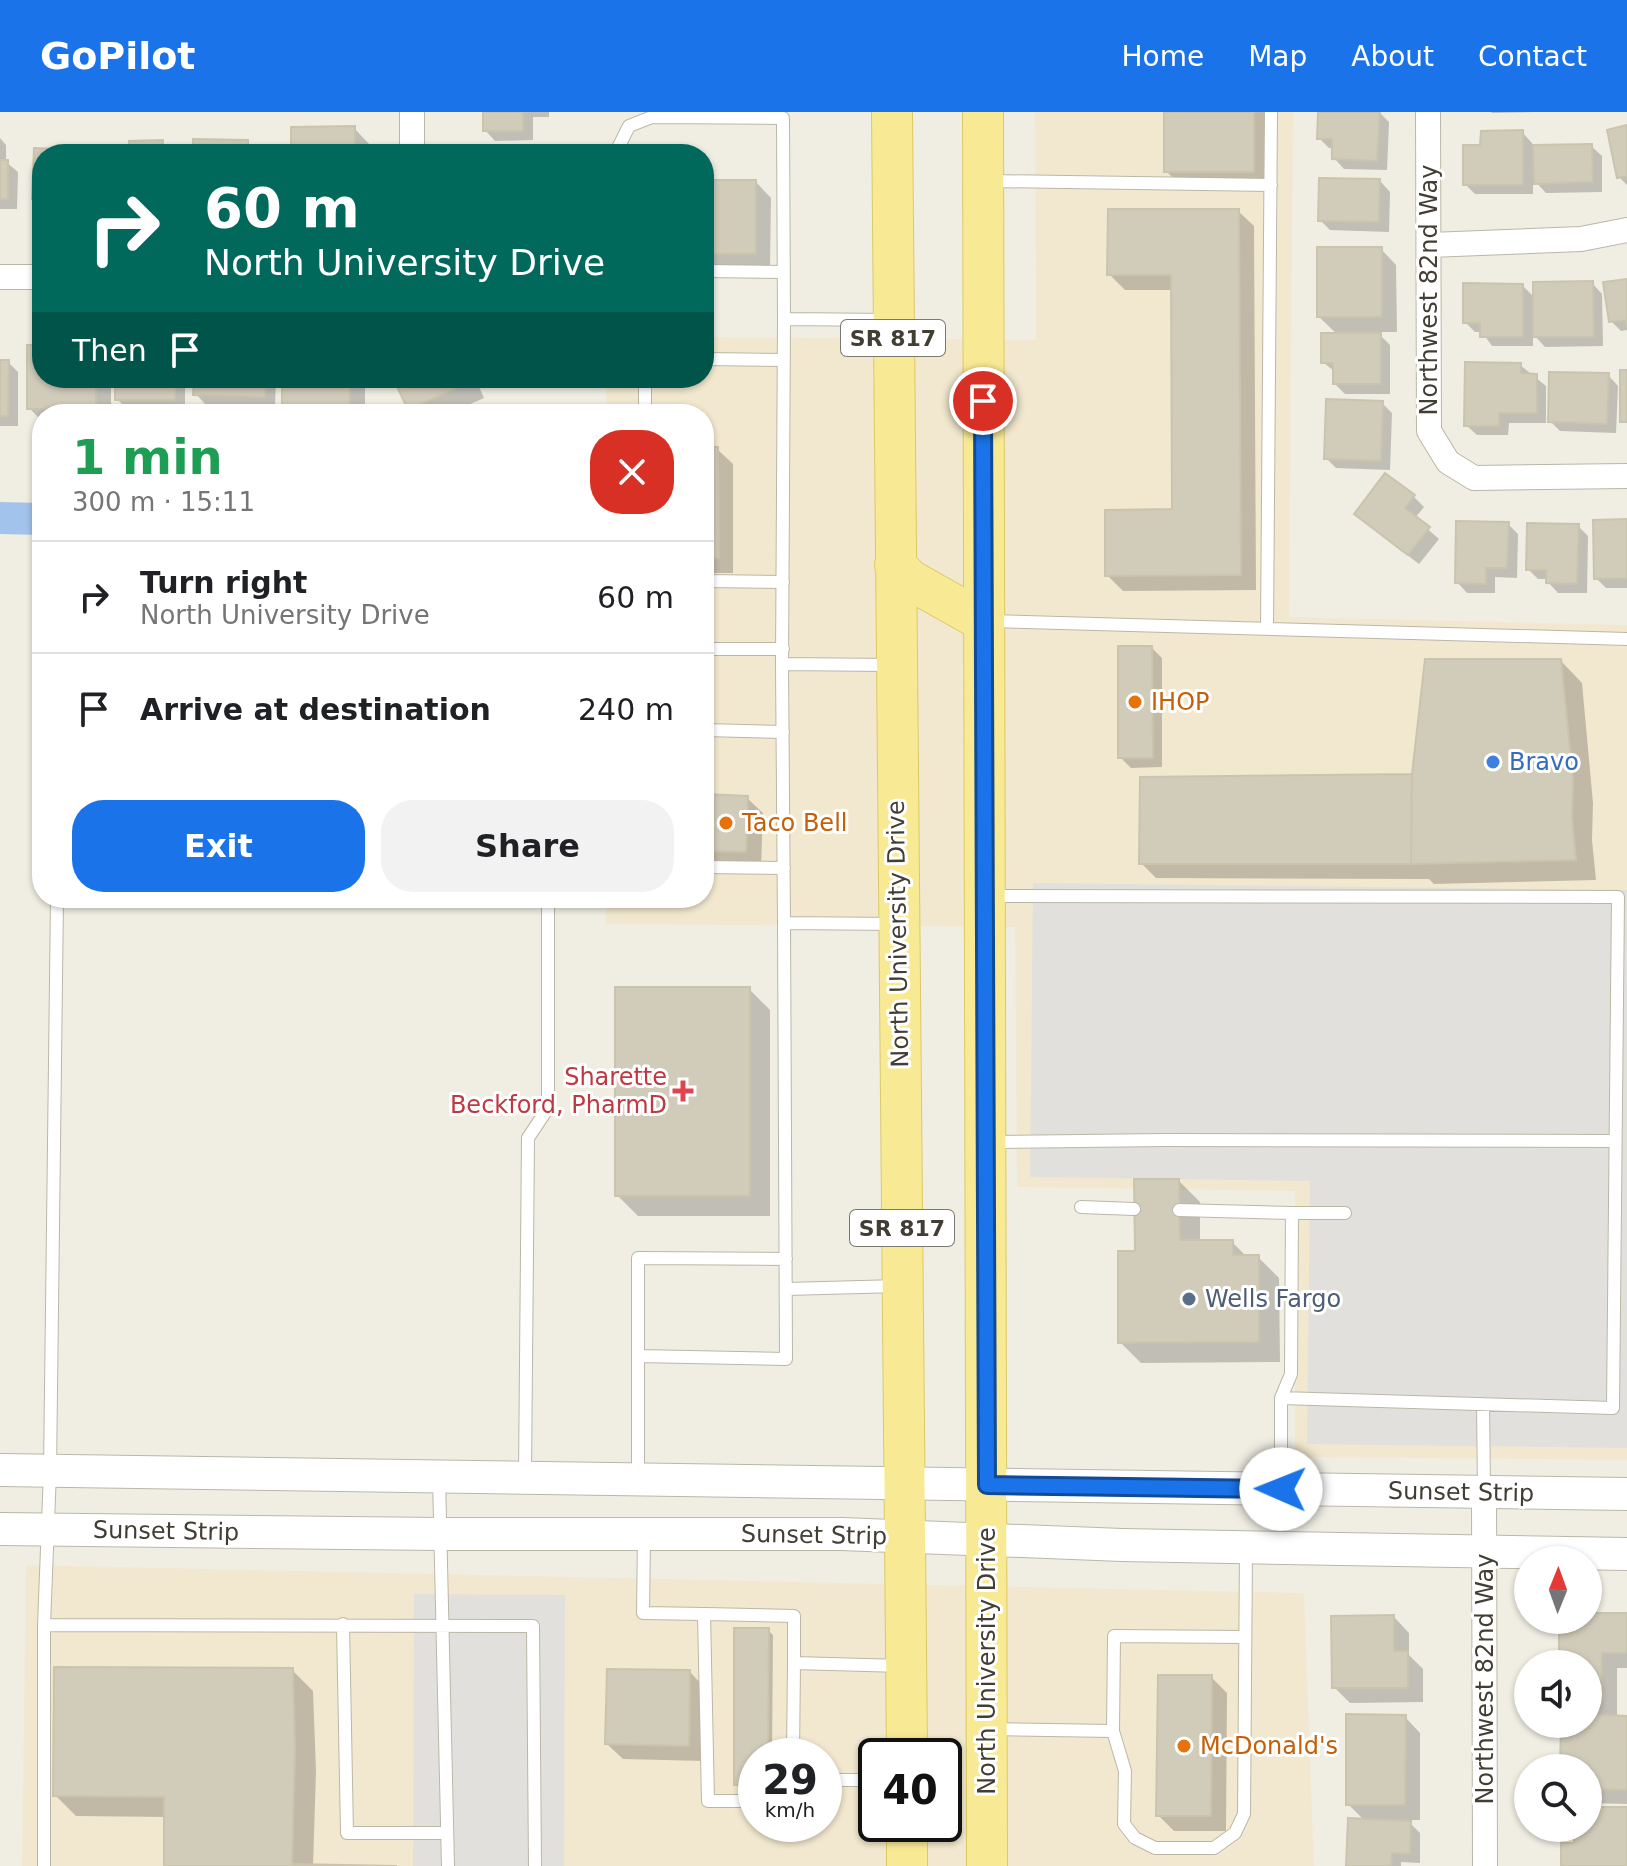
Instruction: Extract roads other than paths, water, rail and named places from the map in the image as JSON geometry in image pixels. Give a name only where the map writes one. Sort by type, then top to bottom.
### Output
[{"type":"main road","name":"North University Drive","points":[[892,112],[897,924],[907,1738]]},
{"type":"main road","name":"North University Drive","points":[[983,112],[987,1866]]},
{"type":"main road","points":[[895,565],[910,580],[983,621]]},
{"type":"main road","points":[[907,1842],[907,1866]]},
{"type":"street","points":[[412,112],[412,144]]},
{"type":"street","name":"Northwest 82nd Way","points":[[1428,112],[1429,431],[1448,462],[1474,478],[1627,476]]},
{"type":"street","points":[[1430,245],[1581,239],[1627,230]]},
{"type":"street","points":[[0,277],[32,277]]},
{"type":"street","name":"Sunset Strip","points":[[0,1470],[1627,1494]]},
{"type":"street","name":"Northwest 82nd Way","points":[[1484,1492],[1485,1866]]},
{"type":"street","name":"Sunset Strip","points":[[0,1529],[906,1537],[987,1542],[1627,1554]]},
{"type":"lane","points":[[1267,629],[1271,112]]},
{"type":"lane","points":[[622,144],[629,126],[652,117],[783,118],[786,1359],[638,1356]]},
{"type":"lane","points":[[983,181],[1271,185]]},
{"type":"lane","points":[[714,271],[784,272]]},
{"type":"lane","points":[[784,319],[893,320]]},
{"type":"lane","points":[[714,359],[784,360]]},
{"type":"lane","points":[[714,581],[783,582]]},
{"type":"lane","points":[[983,621],[1627,639]]},
{"type":"lane","points":[[714,649],[783,649]]},
{"type":"lane","points":[[782,664],[896,665]]},
{"type":"lane","points":[[714,730],[783,732]]},
{"type":"lane","points":[[714,867],[784,868]]},
{"type":"lane","points":[[984,896],[1622,897],[1614,1141],[1613,1408]]},
{"type":"lane","points":[[44,1866],[44,1625],[49,1530],[57,908]]},
{"type":"lane","points":[[525,1478],[528,1138],[548,1108],[548,908]]},
{"type":"lane","points":[[784,923],[897,924]]},
{"type":"lane","points":[[986,1142],[1614,1141]]},
{"type":"lane","points":[[1081,1207],[1134,1209]]},
{"type":"lane","points":[[1179,1210],[1345,1213]]},
{"type":"lane","points":[[1281,1489],[1281,1398],[1291,1374],[1292,1213]]},
{"type":"lane","points":[[638,1479],[638,1258],[786,1259]]},
{"type":"lane","points":[[786,1289],[903,1285]]},
{"type":"lane","points":[[1281,1398],[1627,1408]]},
{"type":"lane","points":[[1483,1404],[1484,1492]]},
{"type":"lane","points":[[439,1477],[448,1866]]},
{"type":"lane","points":[[644,1533],[643,1613],[794,1616],[793,1738]]},
{"type":"lane","points":[[1244,1637],[1114,1636],[1113,1731],[1125,1771],[1124,1824],[1135,1838],[1155,1848],[1214,1848],[1235,1833],[1244,1814],[1246,1548]]},
{"type":"lane","points":[[704,1614],[708,1801],[738,1801]]},
{"type":"lane","points":[[343,1624],[347,1833],[447,1833]]},
{"type":"lane","points":[[44,1625],[533,1626],[535,1866]]},
{"type":"lane","points":[[794,1663],[907,1667]]},
{"type":"lane","points":[[987,1729],[1113,1731]]},
{"type":"waterway","points":[[0,518],[32,519]]},
{"type":"place","name":"IHOP","points":[[1135,702]]},
{"type":"place","name":"Bravo","points":[[1493,762]]},
{"type":"place","name":"Taco Bell","points":[[726,823]]},
{"type":"place","name":"Sharette Beckford, PharmD","points":[[683,1091]]},
{"type":"place","name":"Wells Fargo","points":[[1189,1299]]},
{"type":"place","name":"McDonald's","points":[[1184,1746]]}]
